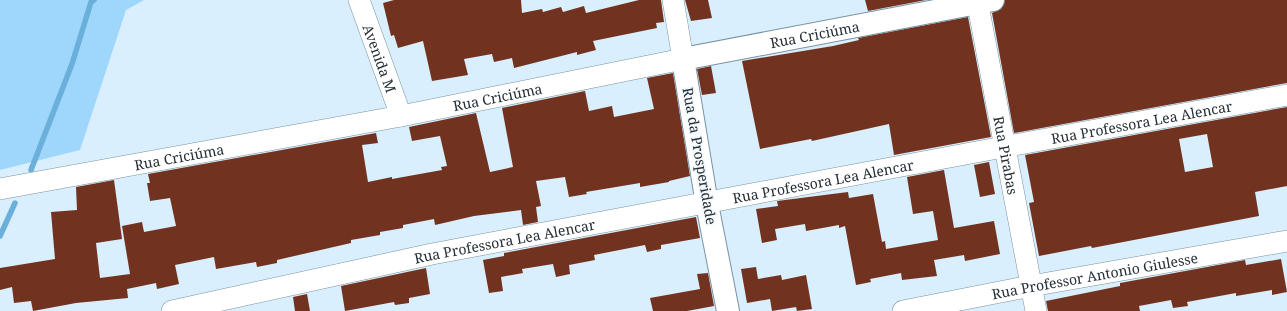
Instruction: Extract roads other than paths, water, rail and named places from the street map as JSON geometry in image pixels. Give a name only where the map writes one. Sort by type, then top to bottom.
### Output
[{"type":"street","name":"Avenida M","points":[[359,0],[401,116]]},
{"type":"street","name":"Rua da Prosperidade","points":[[673,0],[707,204],[728,311]]},
{"type":"street","name":"Rua Criciúma","points":[[0,189],[401,116],[982,1]]},
{"type":"street","name":"Rua Pirabas","points":[[982,1],[1003,146],[1036,311]]},
{"type":"street","name":"Rua Professora Lea Alencar","points":[[172,311],[432,254],[707,204],[1003,146],[1287,96]]},
{"type":"street","name":"Rua Professor Antonio Giulesse","points":[[903,311],[1031,286],[1287,241]]},
{"type":"waterway","points":[[31,170],[72,64],[91,2],[94,0]]},
{"type":"waterway","points":[[0,236],[15,203]]}]
